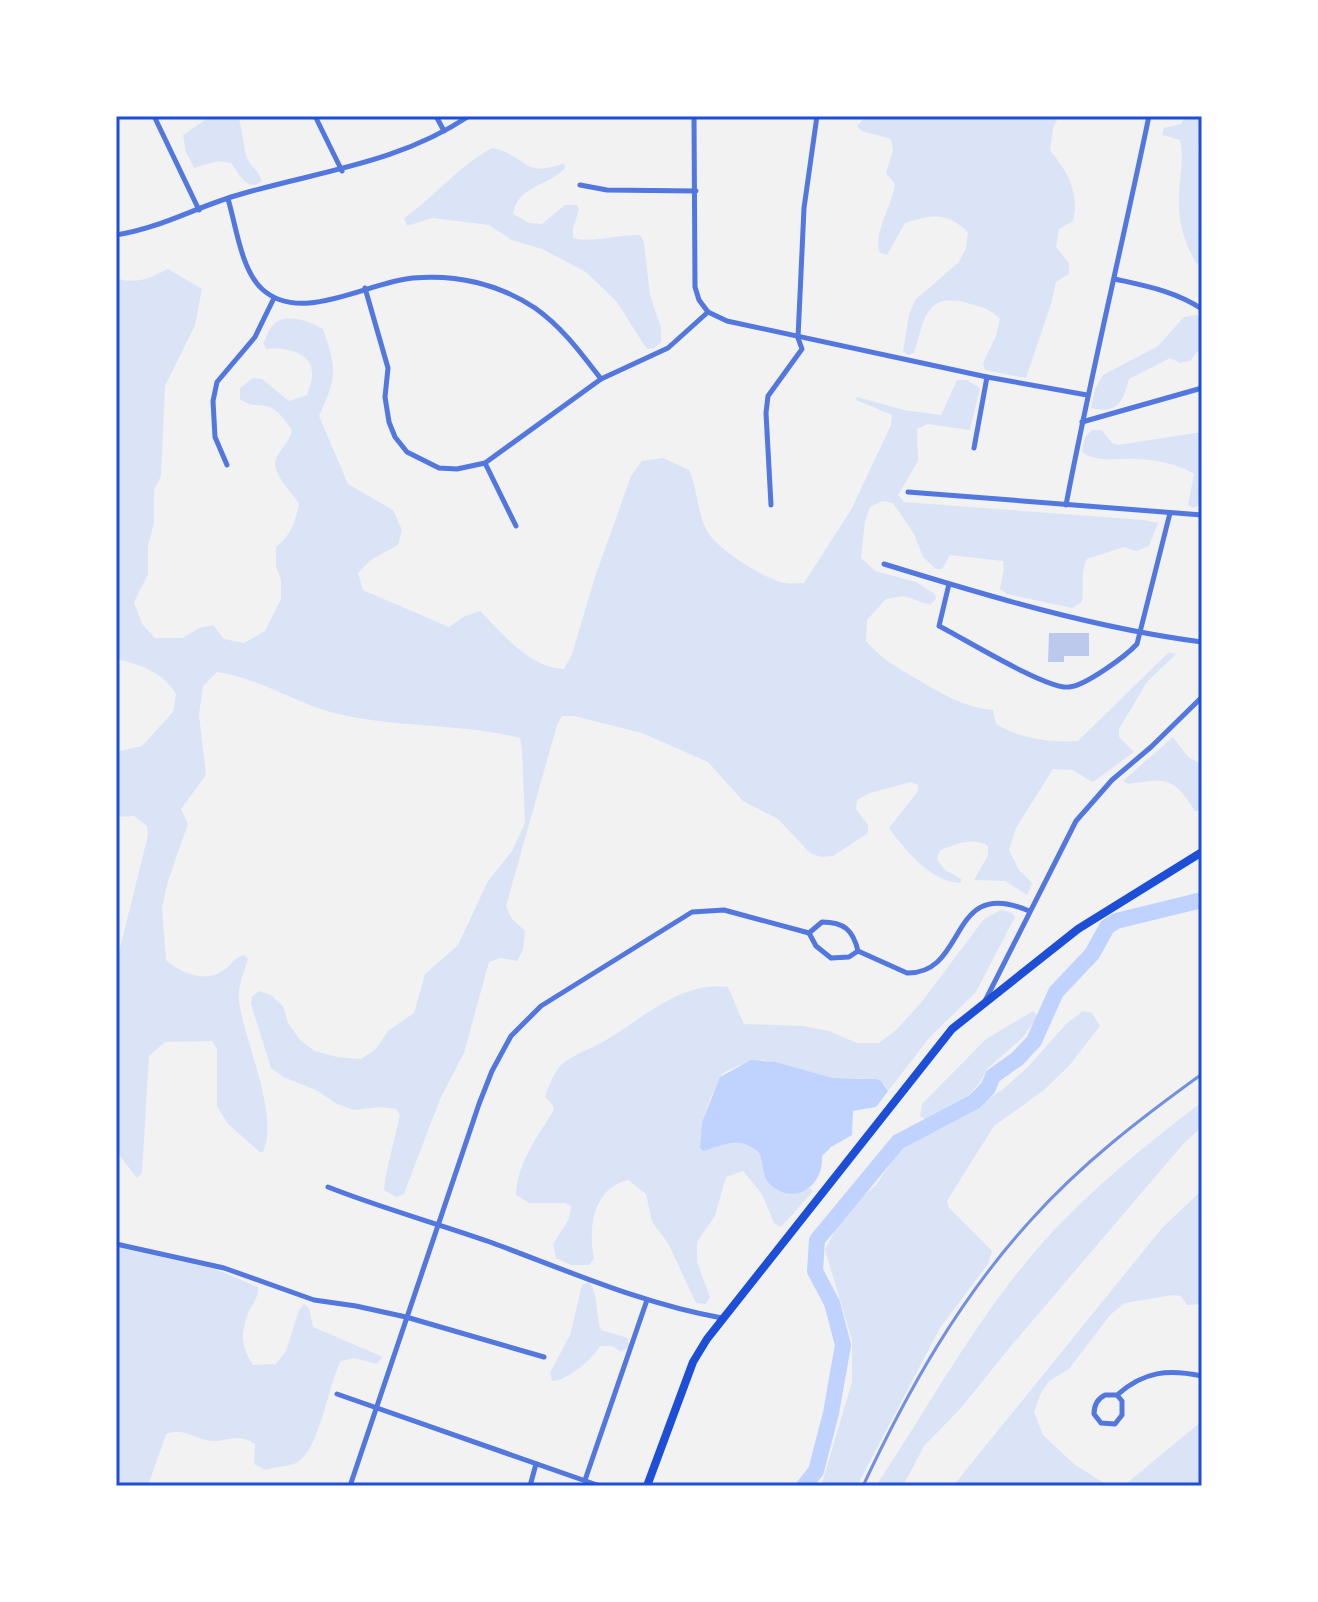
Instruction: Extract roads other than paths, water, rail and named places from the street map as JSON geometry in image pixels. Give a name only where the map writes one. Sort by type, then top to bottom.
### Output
[{"type":"highway","points":[[647,1486],[693,1362],[722,1318],[940,1041],[1090,920],[1202,852]]},
{"type":"street","points":[[154,116],[199,210]]},
{"type":"street","points":[[315,116],[342,171]]},
{"type":"street","points":[[436,116],[444,131]]},
{"type":"street","points":[[116,235],[156,227],[228,199],[342,171],[403,150],[469,116]]},
{"type":"street","points":[[694,116],[695,287],[699,300],[708,312],[727,321],[798,338],[1087,395]]},
{"type":"street","points":[[771,505],[766,413],[768,396],[802,353],[798,338],[804,208],[817,116]]},
{"type":"street","points":[[1066,505],[1087,395],[1149,116]]},
{"type":"street","points":[[580,185],[607,190],[696,191]]},
{"type":"street","points":[[228,199],[249,275],[274,298],[309,304],[410,278],[472,281],[517,298],[557,325],[601,379]]},
{"type":"street","points":[[1115,279],[1183,297],[1202,309]]},
{"type":"street","points":[[365,288],[388,368],[386,410],[395,437],[407,452],[439,468],[457,469],[485,463],[601,379],[668,348],[708,312]]},
{"type":"street","points":[[227,465],[215,437],[213,401],[217,382],[255,337],[274,298]]},
{"type":"street","points":[[974,448],[987,377]]},
{"type":"street","points":[[1082,422],[1202,388]]},
{"type":"street","points":[[485,463],[516,526]]},
{"type":"street","points":[[908,492],[1202,515]]},
{"type":"street","points":[[949,584],[939,626],[1052,685],[1063,687],[1079,684],[1136,645],[1142,633],[1170,513]]},
{"type":"street","points":[[884,564],[949,584],[1142,633],[1202,642]]},
{"type":"street","points":[[985,1002],[1076,821],[1112,780],[1202,697]]},
{"type":"street","points":[[809,933],[822,922],[835,922],[853,935],[858,951],[907,973],[926,971],[938,962],[976,910],[998,901],[1029,911]]},
{"type":"street","points":[[350,1486],[492,1071],[511,1036],[541,1006],[692,912],[724,910],[809,933],[816,946],[831,958],[849,957],[858,951]]},
{"type":"street","points":[[328,1187],[369,1203],[438,1223],[647,1300],[685,1312],[722,1318]]},
{"type":"street","points":[[116,1244],[224,1268],[314,1300],[406,1317],[544,1357]]},
{"type":"street","points":[[585,1480],[647,1300]]},
{"type":"street","points":[[1117,1395],[1122,1401],[1122,1415],[1115,1424],[1101,1423],[1094,1414],[1097,1401],[1105,1395],[1117,1395],[1130,1384],[1155,1373],[1167,1371],[1202,1376]]},
{"type":"street","points":[[337,1394],[600,1486]]},
{"type":"street","points":[[530,1486],[536,1464]]},
{"type":"water","points":[[751,1060],[775,1062],[833,1078],[876,1079],[888,1091],[876,1107],[853,1111],[852,1135],[822,1156],[818,1176],[799,1193],[782,1192],[773,1187],[764,1175],[759,1153],[745,1144],[732,1143],[703,1151],[700,1148],[702,1122],[720,1077]]},
{"type":"waterway","points":[[804,1486],[816,1471],[831,1413],[843,1345],[832,1303],[815,1271],[817,1240],[898,1142],[974,1102],[988,1088],[993,1076],[1017,1059],[1034,1041],[1056,992],[1092,954],[1107,927],[1116,921],[1202,900]]},
{"type":"railway","points":[[863,1486],[917,1380],[958,1314],[1005,1250],[1050,1199],[1091,1161],[1202,1074]]}]
